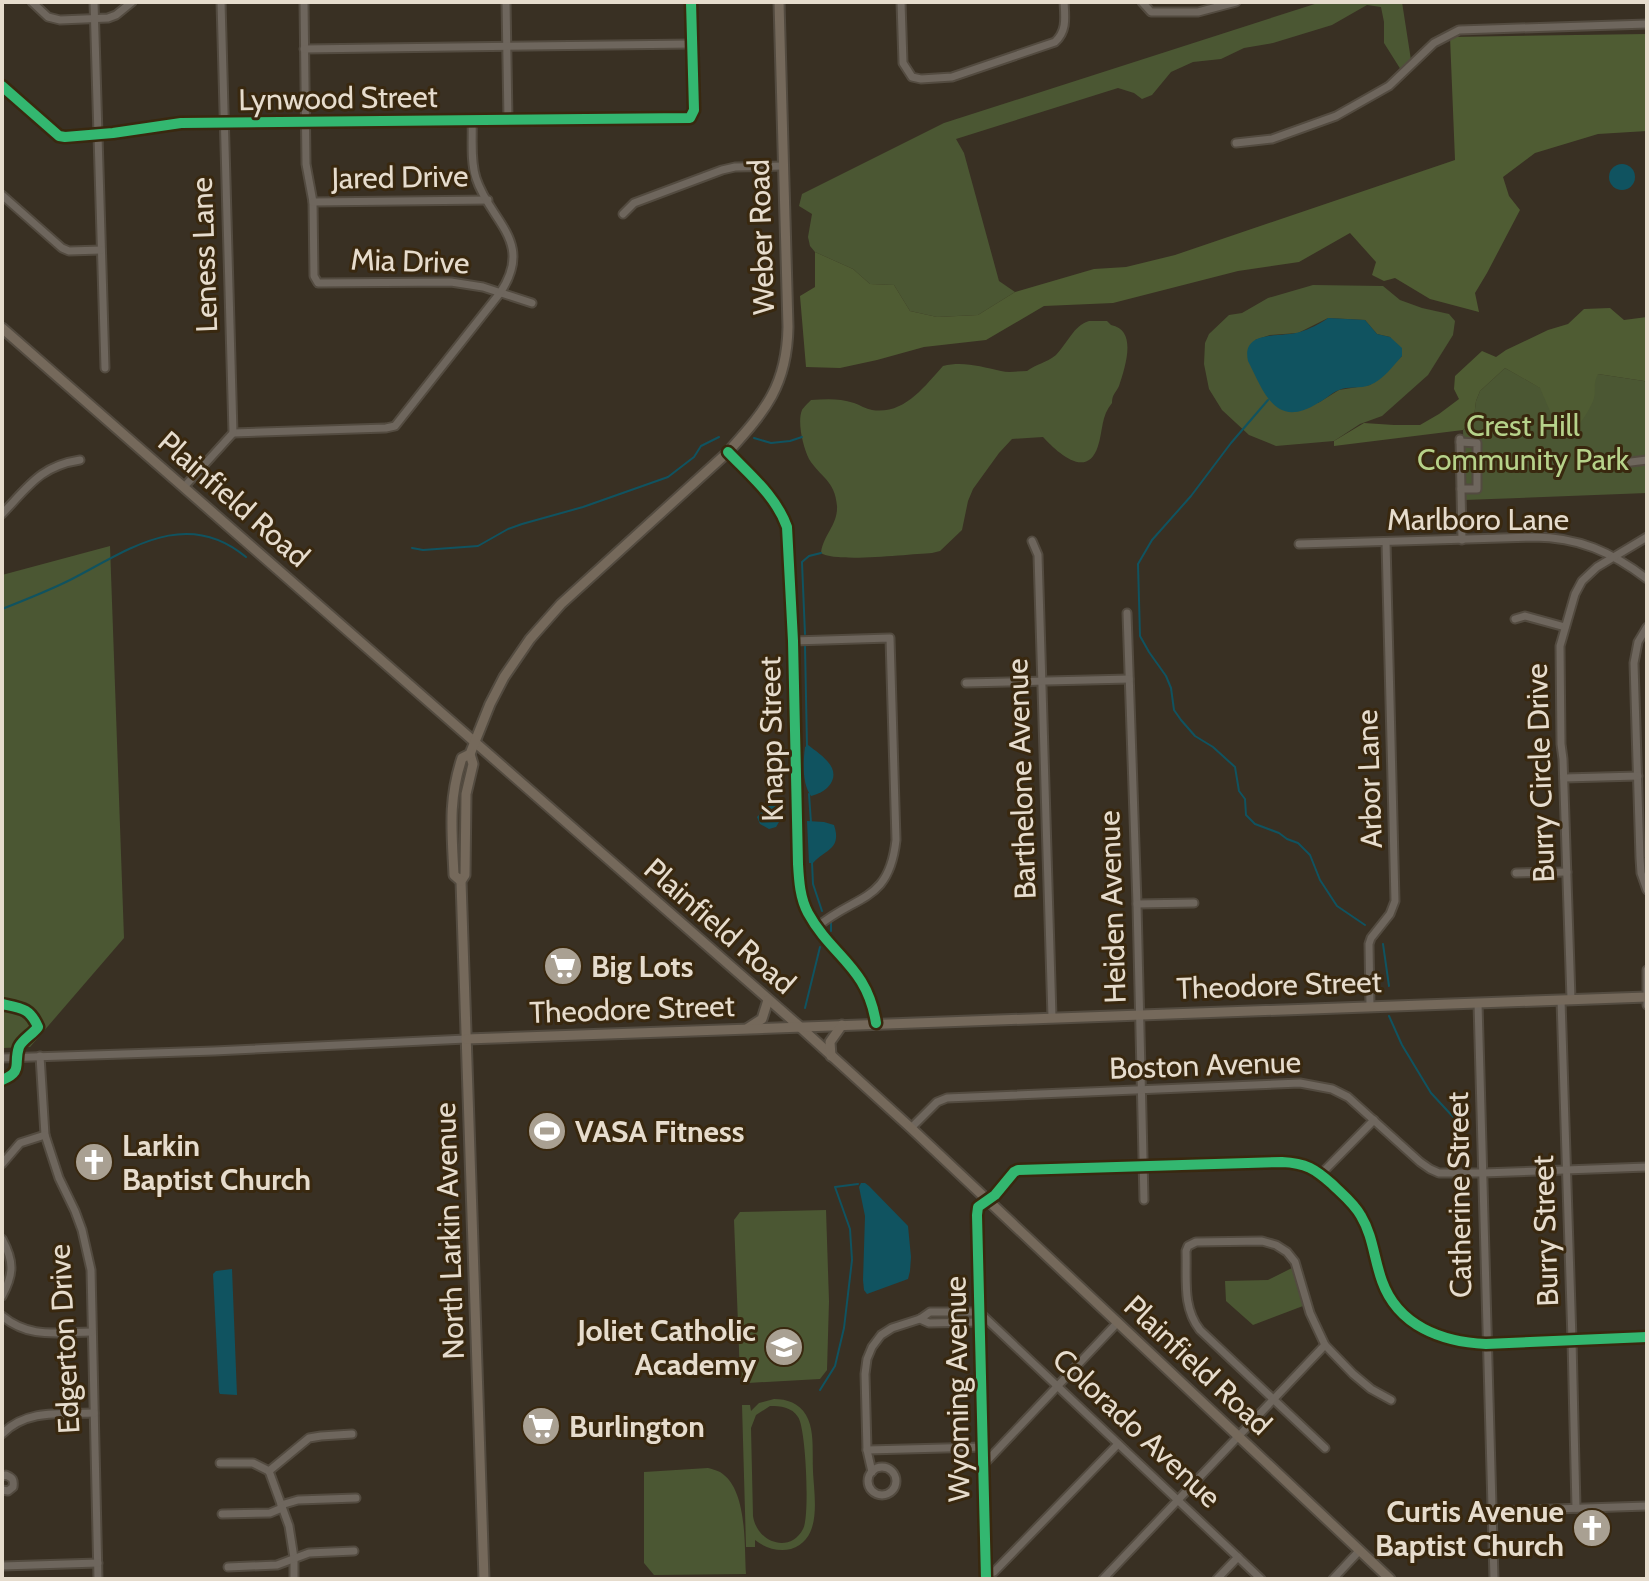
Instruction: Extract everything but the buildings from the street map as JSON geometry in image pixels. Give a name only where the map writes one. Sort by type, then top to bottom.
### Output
[{"type":"main road","name":"Weber Road","points":[[728,452],[770,401],[783,372],[788,349],[779,2]]},
{"type":"main road","name":"Plainfield Road","points":[[2,328],[799,1026],[1390,1579]]},
{"type":"main road","name":"North Larkin Avenue","points":[[484,1579],[461,881],[454,875],[451,815],[456,774],[462,758],[470,754],[504,677],[530,639],[561,604],[728,452]]},
{"type":"main road","name":"Theodore Street","points":[[466,1039],[1647,997]]},
{"type":"main road","points":[[746,1029],[762,1019],[768,1000]]},
{"type":"main road","points":[[831,1056],[830,1042],[842,1025]]},
{"type":"street","points":[[32,2],[48,17],[60,20],[108,18],[132,2]]},
{"type":"street","points":[[94,2],[105,368]]},
{"type":"street","name":"Leness Lane","points":[[221,2],[233,433]]},
{"type":"street","points":[[304,2],[306,164],[313,202]]},
{"type":"street","points":[[506,2],[508,120]]},
{"type":"street","points":[[304,49],[692,44],[691,2]]},
{"type":"street","points":[[901,2],[903,63],[912,77],[921,79],[952,77],[1055,42],[1065,27],[1064,2]]},
{"type":"street","points":[[1142,2],[1151,12],[1198,12],[1236,2]]},
{"type":"street","points":[[1236,143],[1272,139],[1336,116],[1389,86],[1434,43],[1459,30],[1647,24]]},
{"type":"street","name":"Lynwood Street","points":[[2,86],[59,136],[65,137],[181,123],[690,118],[694,110],[692,44]]},
{"type":"street","points":[[184,487],[233,433],[395,426],[500,293],[509,280],[513,250],[509,236],[476,180],[472,120]]},
{"type":"street","points":[[623,214],[634,203],[722,170],[783,166]]},
{"type":"street","points":[[2,195],[62,248],[69,251],[101,250]]},
{"type":"street","name":"Jared Drive","points":[[313,202],[488,200]]},
{"type":"street","name":"Mia Drive","points":[[313,202],[314,276],[318,283],[451,282],[472,284],[532,303]]},
{"type":"street","points":[[1461,489],[1477,489],[1477,443],[1460,441],[1462,540]]},
{"type":"street","name":"Knapp Street","points":[[728,452],[770,495],[787,527],[801,895],[817,927],[867,989],[876,1023]]},
{"type":"street","points":[[2,514],[37,477],[57,465],[80,460]]},
{"type":"street","points":[[1623,463],[1647,460]]},
{"type":"street","name":"Marlboro Lane","points":[[1299,544],[1534,537],[1567,539],[1614,556],[1647,579]]},
{"type":"street","name":"Burry Circle Drive","points":[[1566,1000],[1567,872],[1559,659],[1571,603],[1579,586],[1597,567],[1647,537]]},
{"type":"street","name":"Barthelone Avenue","points":[[1032,541],[1038,555],[1052,1017]]},
{"type":"street","name":"Arbor Lane","points":[[1370,1006],[1369,944],[1390,914],[1395,901],[1386,542]]},
{"type":"street","name":"Heiden Avenue","points":[[1127,613],[1144,1200]]},
{"type":"street","points":[[1515,619],[1525,616],[1565,627]]},
{"type":"street","points":[[1647,627],[1639,639],[1634,657],[1640,864],[1647,890]]},
{"type":"street","points":[[793,641],[890,638],[894,857],[880,886],[817,927]]},
{"type":"street","points":[[966,683],[1129,679]]},
{"type":"street","points":[[1564,778],[1638,776]]},
{"type":"street","points":[[1516,873],[1567,872]]},
{"type":"street","points":[[1137,904],[1194,903]]},
{"type":"street","points":[[1647,970],[1647,1005]]},
{"type":"street","name":"Burry Street","points":[[1566,1000],[1576,1508]]},
{"type":"street","name":"Catherine Street","points":[[1478,1003],[1494,1579]]},
{"type":"street","name":"Theodore Street","points":[[2,1058],[466,1039]]},
{"type":"street","name":"Edgerton Drive","points":[[40,1056],[45,1135],[59,1178],[75,1211],[91,1270],[98,1579]]},
{"type":"street","name":"Boston Avenue","points":[[911,1128],[937,1102],[947,1098],[1300,1083],[1332,1089],[1348,1097],[1430,1169],[1439,1173],[1647,1167]]},
{"type":"street","points":[[1321,1174],[1374,1120]]},
{"type":"street","points":[[2,1164],[20,1143],[45,1135]]},
{"type":"street","points":[[986,1201],[1018,1170],[1296,1163],[1321,1174],[1348,1199],[1361,1215],[1370,1236],[1389,1296],[1419,1326],[1439,1337],[1486,1344],[1647,1337]]},
{"type":"street","name":"Wyoming Avenue","points":[[986,1201],[978,1207],[977,1215],[986,1577]]},
{"type":"street","points":[[2,1239],[11,1256],[12,1270],[2,1296]]},
{"type":"street","points":[[1325,1448],[1192,1320],[1188,1309],[1188,1246],[1196,1242],[1262,1241],[1287,1252],[1295,1262],[1310,1313],[1325,1345],[1371,1389],[1391,1400]]},
{"type":"street","points":[[872,1472],[867,1450],[865,1374],[872,1347],[881,1335],[920,1319],[930,1310],[979,1312]]},
{"type":"street","points":[[929,1326],[930,1310]]},
{"type":"street","name":"Colorado Avenue","points":[[979,1312],[1261,1579]]},
{"type":"street","points":[[2,1316],[14,1326],[32,1332],[91,1332]]},
{"type":"street","points":[[920,1319],[929,1326],[980,1322]]},
{"type":"street","points":[[984,1464],[1118,1322]]},
{"type":"street","points":[[1103,1579],[1325,1345]]},
{"type":"street","points":[[2,1434],[19,1420],[31,1416],[94,1413]]},
{"type":"street","points":[[269,1471],[309,1438],[352,1434]]},
{"type":"street","points":[[986,1577],[1118,1444]]},
{"type":"street","points":[[867,1450],[983,1447]]},
{"type":"street","points":[[220,1463],[253,1463],[269,1471],[289,1526],[294,1579]]},
{"type":"street","points":[[2,1476],[12,1477],[14,1482],[8,1491],[2,1490]]},
{"type":"street","points":[[222,1514],[270,1513],[298,1500],[356,1498]]},
{"type":"street","points":[[1492,1511],[1647,1506]]},
{"type":"street","points":[[1333,1579],[1360,1550]]},
{"type":"street","points":[[228,1567],[277,1565],[309,1553],[354,1551]]},
{"type":"street","points":[[1217,1579],[1238,1557]]},
{"type":"street","points":[[2,1566],[98,1563]]},
{"type":"green space","points":[[1321,2],[1402,2],[1411,60],[1401,70],[1384,43],[1381,7],[1367,5],[1332,25],[1273,43],[1244,48],[1221,59],[1193,62],[1171,72],[1152,95],[1142,99],[1118,88],[956,139],[964,153],[999,281],[1015,292],[978,315],[937,317],[910,311],[894,285],[870,284],[853,269],[815,252],[810,246],[808,237],[812,214],[799,206],[802,194],[944,123]]},
{"type":"green space","points":[[1647,34],[1647,131],[1598,134],[1535,153],[1503,177],[1509,196],[1520,210],[1475,293],[1479,312],[1430,299],[1395,278],[1384,281],[1372,275],[1376,262],[1350,233],[1299,262],[1238,271],[1113,303],[1044,306],[986,340],[924,347],[840,368],[806,367],[800,296],[815,287],[815,252],[853,269],[870,284],[894,285],[910,311],[937,317],[978,315],[1015,292],[1094,269],[1126,267],[1175,255],[1455,160],[1450,37]]},
{"type":"green space","points":[[1313,285],[1383,286],[1400,300],[1449,314],[1455,321],[1453,335],[1428,375],[1382,416],[1360,424],[1334,441],[1276,446],[1249,435],[1222,410],[1209,389],[1204,364],[1205,343],[1209,334],[1229,315],[1242,313],[1268,298]],"holes":[[[1328,318],[1365,320],[1377,334],[1390,337],[1402,356],[1370,385],[1339,390],[1318,403],[1255,340],[1270,335],[1298,333]]]},
{"type":"green space","points":[[1610,308],[1624,320],[1647,317],[1647,384],[1598,374],[1591,406],[1569,435],[1559,432],[1540,388],[1505,368],[1480,391],[1474,417],[1463,430],[1334,446],[1334,441],[1364,423],[1420,425],[1459,399],[1454,389],[1455,376],[1482,351],[1496,357],[1548,330],[1568,324],[1584,309]]},
{"type":"green space","points":[[1089,321],[1107,321],[1119,328],[1127,341],[1119,386],[1106,413],[1093,456],[1079,462],[1063,455],[1043,437],[1012,439],[973,489],[962,530],[940,551],[857,558],[821,553],[837,506],[833,490],[809,459],[803,441],[801,415],[811,400],[843,400],[883,410],[904,404],[943,366],[965,364],[1004,372],[1027,371],[1056,355],[1075,331]]},
{"type":"green space","name":"Crest Hill Community Park","points":[[1505,368],[1546,391],[1598,374],[1644,381],[1647,384],[1647,493],[1464,500],[1463,430],[1474,417],[1480,391]]},
{"type":"green space","points":[[110,546],[124,938],[30,1047],[2,1048],[2,575]]},
{"type":"green space","points":[[826,1210],[829,1301],[827,1370],[820,1379],[742,1382],[734,1220],[740,1212]]},
{"type":"green space","points":[[1292,1268],[1303,1306],[1253,1325],[1226,1301],[1225,1281],[1268,1280]]},
{"type":"green space","points":[[774,1399],[792,1402],[803,1411],[811,1428],[814,1516],[808,1536],[791,1549],[772,1549],[755,1540],[755,1547],[746,1547],[742,1405],[750,1405],[751,1411],[759,1403]],"holes":[[[770,1406],[789,1409],[798,1417],[805,1454],[805,1521],[797,1537],[783,1543],[767,1539],[753,1516],[751,1428],[756,1415]]]},
{"type":"green space","points":[[708,1468],[720,1472],[736,1491],[743,1519],[746,1574],[654,1575],[644,1563],[644,1472]]},
{"type":"water","points":[[1622,164],[1631,168],[1635,177],[1631,186],[1622,190],[1613,186],[1609,177],[1613,168]]},
{"type":"water","points":[[1328,318],[1365,320],[1377,334],[1390,337],[1402,348],[1402,356],[1375,383],[1339,390],[1303,410],[1281,410],[1266,395],[1248,361],[1247,351],[1257,339],[1300,332]]},
{"type":"water","points":[[808,745],[829,763],[833,774],[828,787],[811,796],[804,773],[805,747]]},
{"type":"water","points":[[775,802],[779,822],[769,829],[760,824],[757,817]]},
{"type":"water","points":[[807,821],[834,825],[836,833],[831,848],[813,863],[809,863]]},
{"type":"water","points":[[861,1183],[869,1186],[908,1226],[911,1257],[908,1279],[867,1294],[863,1280],[865,1216],[859,1187]]},
{"type":"water","points":[[232,1269],[237,1395],[219,1392],[213,1274]]},
{"type":"waterway","points":[[1268,400],[1152,540],[1138,564],[1140,636],[1166,676],[1174,710],[1181,720],[1195,736],[1235,767],[1239,791],[1245,799],[1246,815],[1255,824],[1298,843],[1310,855],[1320,880],[1337,906],[1365,925]]},
{"type":"waterway","points":[[412,548],[478,546],[508,529],[668,477],[694,457],[701,446],[719,437]]},
{"type":"waterway","points":[[754,438],[771,443],[802,437]]},
{"type":"waterway","points":[[2,609],[156,538],[179,534],[201,535],[223,542],[246,557]]},
{"type":"waterway","points":[[805,634],[802,562],[809,556],[821,553]]},
{"type":"waterway","points":[[805,646],[807,747]]},
{"type":"waterway","points":[[809,794],[811,823]]},
{"type":"waterway","points":[[812,862],[813,884],[822,911]]},
{"type":"waterway","points":[[831,921],[831,931]]},
{"type":"waterway","points":[[1383,944],[1389,986]]},
{"type":"waterway","points":[[805,1008],[820,947]]},
{"type":"waterway","points":[[1389,1016],[1402,1045],[1431,1093],[1456,1120]]},
{"type":"waterway","points":[[820,1390],[835,1366],[844,1328],[852,1260],[850,1229],[835,1187],[858,1184]]},
{"type":"cycle path","points":[[2,86],[59,136],[65,137],[181,123],[690,118],[694,110],[691,2]]},
{"type":"cycle path","points":[[728,452],[769,496],[787,527],[798,864],[802,895],[817,928],[865,988],[876,1023]]},
{"type":"cycle path","points":[[2,1004],[24,1010],[38,1027],[19,1047],[13,1073],[2,1080]]},
{"type":"cycle path","points":[[986,1579],[977,1215],[978,1207],[995,1195],[1018,1170],[1298,1164],[1320,1174],[1355,1207],[1368,1232],[1389,1297],[1399,1310],[1424,1329],[1453,1340],[1486,1344],[1647,1337]]},
{"type":"place","name":"Big Lots","points":[[563,966]]},
{"type":"place","name":"VASA Fitness","points":[[547,1131]]},
{"type":"place","name":"Larkin Baptist Church","points":[[94,1162]]},
{"type":"place","name":"Joliet Catholic Academy","points":[[784,1347]]},
{"type":"place","name":"Burlington","points":[[541,1426]]},
{"type":"place","name":"Curtis Avenue Baptist Church","points":[[1592,1528]]}]
